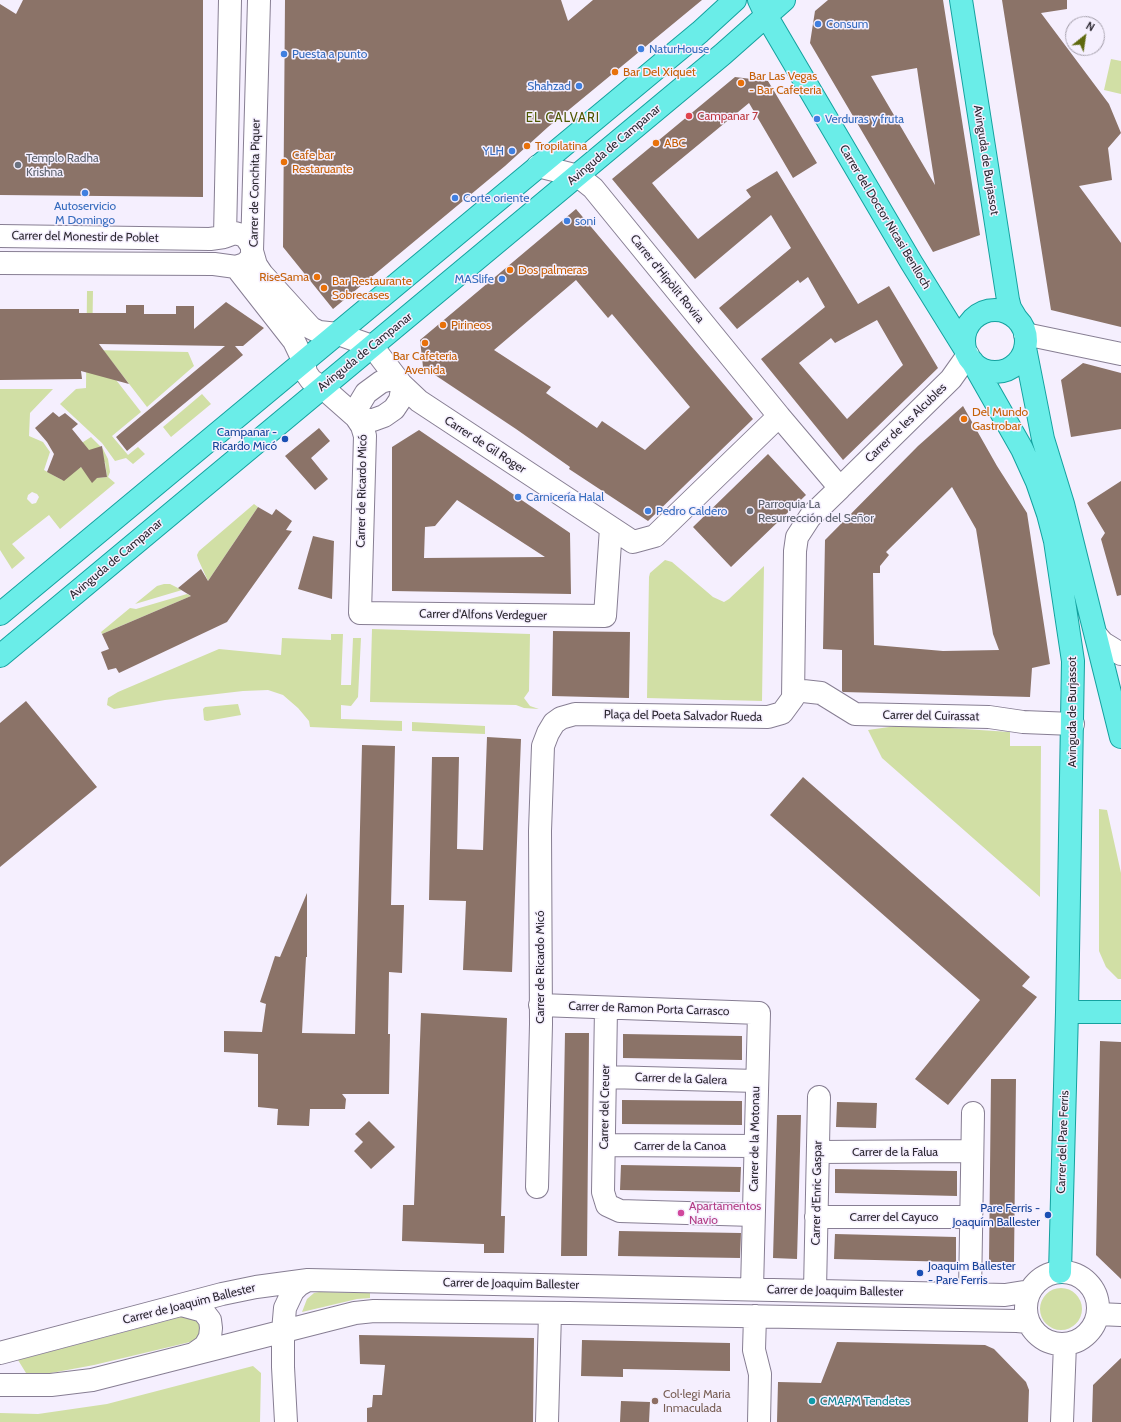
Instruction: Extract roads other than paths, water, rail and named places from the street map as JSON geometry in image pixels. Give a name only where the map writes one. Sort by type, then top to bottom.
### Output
[{"type":"main road","points":[[0,614],[700,32],[735,0]]},
{"type":"main road","name":"Avinguda de Campanar","points":[[0,656],[322,387],[578,176],[763,8],[784,0]]},
{"type":"main road","name":"Avinguda de Burjassot","points":[[961,0],[1008,300],[1010,308],[1022,333],[1043,439],[1063,504],[1121,737]]},
{"type":"main road","name":"Carrer del Doctor Nicasi Benlloch","points":[[763,8],[911,262],[968,355]]},
{"type":"main road","points":[[988,310],[999,310],[1022,333],[1023,355],[1015,365],[1003,371],[988,371],[976,365],[968,355],[966,330],[971,321],[979,314],[988,310]]},
{"type":"main road","name":"Avinguda de Burjassot","points":[[968,355],[1022,449],[1037,482],[1055,541],[1073,662],[1067,1012]]},
{"type":"main road","points":[[1067,1012],[1121,1012]]},
{"type":"main road","name":"Carrer del Pare Ferris","points":[[1060,1272],[1067,1012]]},
{"type":"street","points":[[230,0],[225,237],[219,245],[219,254],[224,262],[232,266],[294,342],[304,362],[306,373],[311,380],[322,387]]},
{"type":"street","name":"Carrer de Conchita Piquer","points":[[259,0],[252,248],[256,265],[262,274],[311,328],[319,332],[338,334],[372,346]]},
{"type":"street","name":"Carrer d'Hipòlit Rovira","points":[[538,166],[578,176],[593,188],[779,416]]},
{"type":"street","name":"Carrer del Monestir de Poblet","points":[[0,236],[169,238],[225,237],[231,234],[240,234],[248,240],[252,248]]},
{"type":"street","name":"Carrer del Monestir de Poblet","points":[[169,238],[169,264]]},
{"type":"street","points":[[0,263],[232,266],[247,262],[252,248]]},
{"type":"street","points":[[1022,333],[1121,354]]},
{"type":"street","name":"Carrer de Gil Roger","points":[[372,346],[401,384],[434,412],[633,542],[654,536],[779,416]]},
{"type":"street","name":"Carrer de les Alcubles","points":[[840,488],[952,380],[968,355]]},
{"type":"street","points":[[388,380],[395,380],[401,384],[402,390],[400,400],[394,409],[384,416],[373,420],[365,420],[356,417],[361,400],[374,387],[388,380]]},
{"type":"street","name":"Carrer de Ricardo Micó","points":[[322,387],[356,417],[362,426],[365,436],[360,613]]},
{"type":"street","points":[[779,416],[840,488]]},
{"type":"street","name":"Plaça del Poeta Salvador Rueda","points":[[543,746],[554,723],[568,715],[606,714],[768,717],[782,713],[788,707],[793,698],[794,690],[795,551],[797,537],[810,517],[840,488]]},
{"type":"street","name":"Carrer d'Alfons Verdeguer","points":[[360,613],[605,616],[611,528]]},
{"type":"street","points":[[1096,635],[1103,643],[1121,654]]},
{"type":"street","name":"Carrer del Cuirassat","points":[[794,690],[821,693],[855,714],[989,717],[1023,722],[1073,724]]},
{"type":"street","name":"Carrer de Ricardo Micó","points":[[537,1187],[541,1024],[540,831],[543,746]]},
{"type":"street","name":"Carrer de Ramon Porta Carrasco","points":[[540,1005],[759,1013]]},
{"type":"street","name":"Carrer del Creuer","points":[[606,1008],[603,1192],[607,1205],[620,1211],[753,1215]]},
{"type":"street","name":"Carrer de la Motonau","points":[[752,1289],[759,1013]]},
{"type":"street","name":"Carrer de la Galera","points":[[606,1077],[757,1082]]},
{"type":"street","name":"Carrer d'Enric Gaspar","points":[[815,1290],[819,1097]]},
{"type":"street","points":[[970,1293],[973,1113]]},
{"type":"street","name":"Carrer de la Canoa","points":[[604,1145],[755,1146]]},
{"type":"street","name":"Carrer de la Falua","points":[[818,1152],[972,1151]]},
{"type":"street","name":"Carrer del Cayuco","points":[[816,1217],[971,1217]]},
{"type":"street","points":[[1060,1272],[1072,1274],[1084,1279],[1093,1289],[1097,1301],[1098,1314],[1095,1323],[1086,1335],[1074,1342],[1053,1344],[1042,1339],[1028,1322],[1025,1306],[1030,1291],[1042,1277],[1060,1272]]},
{"type":"street","points":[[286,1422],[283,1331],[285,1308],[293,1291],[299,1285],[308,1280]]},
{"type":"street","name":"Carrer de Joaquim Ballester","points":[[0,1353],[256,1287],[308,1280],[970,1293],[1005,1295],[1030,1291]]},
{"type":"street","points":[[182,1305],[202,1311],[210,1320],[212,1328],[210,1337],[205,1346],[195,1353]]},
{"type":"street","points":[[0,1385],[51,1385],[92,1380],[355,1313],[550,1313],[1028,1322]]},
{"type":"street","points":[[547,1422],[550,1313]]},
{"type":"street","points":[[1098,1314],[1121,1315]]},
{"type":"street","points":[[755,1316],[754,1350],[760,1374],[759,1422]]},
{"type":"street","points":[[1062,1422],[1065,1344]]},
{"type":"place","name":"Consum","points":[[818,24]]},
{"type":"place","name":"NaturHouse","points":[[641,49]]},
{"type":"place","name":"Puesta a punto","points":[[284,54]]},
{"type":"place","name":"Bar Del Xiquet","points":[[615,72]]},
{"type":"place","name":"Bar Las Vegas - Bar Cafeteria","points":[[741,83]]},
{"type":"place","name":"Shahzad","points":[[579,86]]},
{"type":"place","name":"Campanar 7","points":[[689,116]]},
{"type":"place","name":"Verduras y fruta","points":[[817,119]]},
{"type":"place","name":"ABC","points":[[656,143]]},
{"type":"place","name":"Tropilatina","points":[[527,146]]},
{"type":"place","name":"YLH","points":[[512,151]]},
{"type":"place","name":"Cafe bar Restaruante","points":[[284,162]]},
{"type":"place","name":"Templo Radha Krishna","points":[[18,165]]},
{"type":"place","name":"Autoservicio M Domingo","points":[[85,193]]},
{"type":"place","name":"Corte oriente","points":[[455,198]]},
{"type":"place","name":"soni","points":[[567,221]]},
{"type":"place","name":"Dos palmeras","points":[[510,270]]},
{"type":"place","name":"RiseSama","points":[[317,277]]},
{"type":"place","name":"MASlife","points":[[502,279]]},
{"type":"place","name":"Bar Restaurante Sobrecases","points":[[324,288]]},
{"type":"place","name":"Pirineos","points":[[443,325]]},
{"type":"place","name":"Bar Cafeteria Avenida","points":[[425,343]]},
{"type":"place","name":"Del Mundo Gastrobar","points":[[964,419]]},
{"type":"place","name":"Campanar - Ricardo Micó","points":[[285,439]]},
{"type":"place","name":"Carnicería Halal","points":[[518,497]]},
{"type":"place","name":"Pedro Caldero","points":[[648,511]]},
{"type":"place","name":"Parroquia La Resurrección del Señor","points":[[750,511]]},
{"type":"place","name":"Apartamentos Navio","points":[[681,1213]]},
{"type":"place","name":"Pare Ferris - Joaquím Ballester","points":[[1048,1215]]},
{"type":"place","name":"Joaquim Ballester - Pare Ferris","points":[[920,1273]]},
{"type":"place","name":"Col·legi Maria Inmaculada","points":[[655,1401]]},
{"type":"place","name":"CMAPM Tendetes","points":[[812,1401]]},
{"type":"district","name":"EL CALVARI","points":[[563,118]]}]
